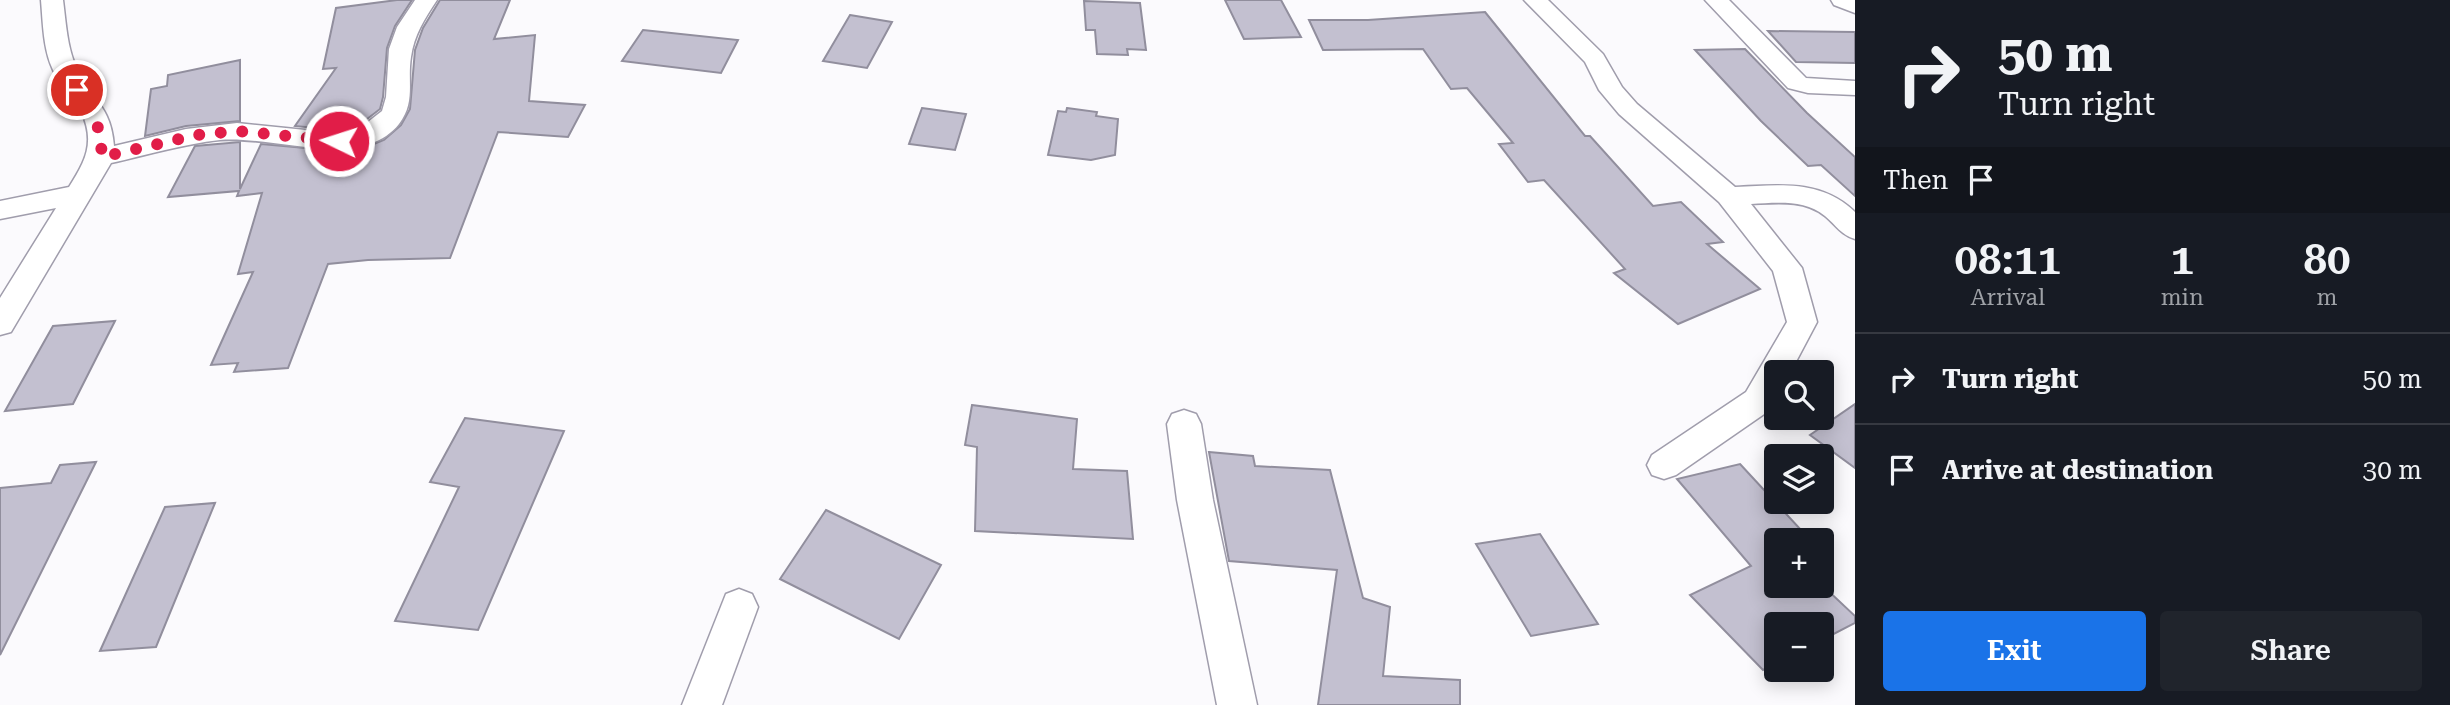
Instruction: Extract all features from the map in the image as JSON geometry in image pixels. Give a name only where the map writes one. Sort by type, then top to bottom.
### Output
[{"type":"street","points":[[0,324],[76,195],[102,157],[94,111],[65,70],[56,37],[52,0]]},
{"type":"street","points":[[102,157],[197,135],[237,131],[339,141],[358,139],[371,133],[390,118],[397,105],[398,59],[408,24],[426,0]]},
{"type":"street","points":[[1535,0],[1595,59],[1611,90],[1628,108],[1729,195],[1787,268],[1802,322],[1758,401],[1664,465]]},
{"type":"street","points":[[1716,0],[1797,83],[1855,88]]},
{"type":"street","points":[[1842,0],[1855,6]]},
{"type":"street","points":[[0,210],[76,195]]},
{"type":"street","points":[[1729,195],[1804,196],[1819,200],[1834,209],[1855,229]]},
{"type":"street","points":[[1184,424],[1195,500],[1237,705]]},
{"type":"street","points":[[702,705],[739,607]]},
{"type":"building","points":[[412,0],[395,26],[387,48],[380,109],[358,126],[325,129],[295,126],[336,68],[323,69],[336,8]]},
{"type":"building","points":[[440,0],[510,0],[494,39],[535,35],[529,101],[585,105],[568,137],[498,132],[450,258],[328,264],[288,368],[234,372],[238,363],[211,365],[253,272],[238,274],[262,193],[237,196],[239,191],[168,197],[195,146],[240,142],[240,189],[261,144],[339,151],[364,148],[384,140],[401,125],[410,109],[415,50],[423,28]]},
{"type":"building","points":[[1225,0],[1281,0],[1301,37],[1244,39]]},
{"type":"building","points":[[1084,1],[1140,3],[1146,50],[1127,49],[1128,55],[1097,54],[1095,30],[1086,30]]},
{"type":"building","points":[[1485,12],[1585,136],[1590,136],[1653,206],[1681,202],[1723,242],[1707,244],[1760,289],[1678,324],[1614,273],[1625,269],[1544,180],[1528,182],[1499,144],[1513,143],[1467,88],[1451,89],[1423,49],[1323,50],[1309,20],[1368,20]]},
{"type":"building","points":[[850,15],[892,22],[867,68],[823,61]]},
{"type":"building","points":[[643,30],[738,40],[721,73],[622,61]]},
{"type":"building","points":[[1768,31],[1855,32],[1855,63],[1796,62]]},
{"type":"building","points":[[1745,49],[1807,113],[1855,157],[1855,196],[1821,165],[1808,166],[1761,121],[1695,50]]},
{"type":"building","points":[[240,60],[240,121],[186,126],[145,136],[151,89],[167,86],[168,75]]},
{"type":"building","points":[[922,108],[966,114],[955,150],[909,144]]},
{"type":"building","points":[[1067,108],[1097,112],[1096,116],[1118,119],[1115,155],[1091,160],[1048,155],[1058,111],[1066,112]]},
{"type":"building","points":[[115,321],[73,404],[5,411],[53,326]]},
{"type":"building","points":[[1855,404],[1855,468],[1834,453],[1834,444],[1822,444],[1810,435],[1817,430],[1834,430],[1834,418]]},
{"type":"building","points":[[972,405],[1077,419],[1073,469],[1127,471],[1133,539],[975,531],[977,447],[965,445]]},
{"type":"building","points":[[465,418],[564,431],[478,630],[395,621],[459,487],[430,482]]},
{"type":"building","points":[[1209,452],[1253,456],[1255,466],[1330,470],[1363,598],[1390,607],[1383,676],[1460,680],[1460,705],[1318,705],[1337,570],[1229,561]]},
{"type":"building","points":[[96,462],[0,655],[0,488],[51,483],[60,465]]},
{"type":"building","points":[[1740,464],[1764,490],[1764,514],[1786,514],[1799,528],[1764,528],[1764,598],[1834,596],[1855,616],[1855,623],[1834,634],[1834,612],[1764,612],[1763,670],[1690,595],[1751,566],[1677,479]]},
{"type":"building","points":[[215,503],[156,647],[100,651],[165,507]]},
{"type":"building","points":[[826,510],[941,565],[899,639],[780,579]]},
{"type":"building","points":[[1540,534],[1598,624],[1531,636],[1476,544]]},
{"type":"route","points":[[77,90],[94,111],[102,157],[197,135],[237,131],[339,141]]}]
